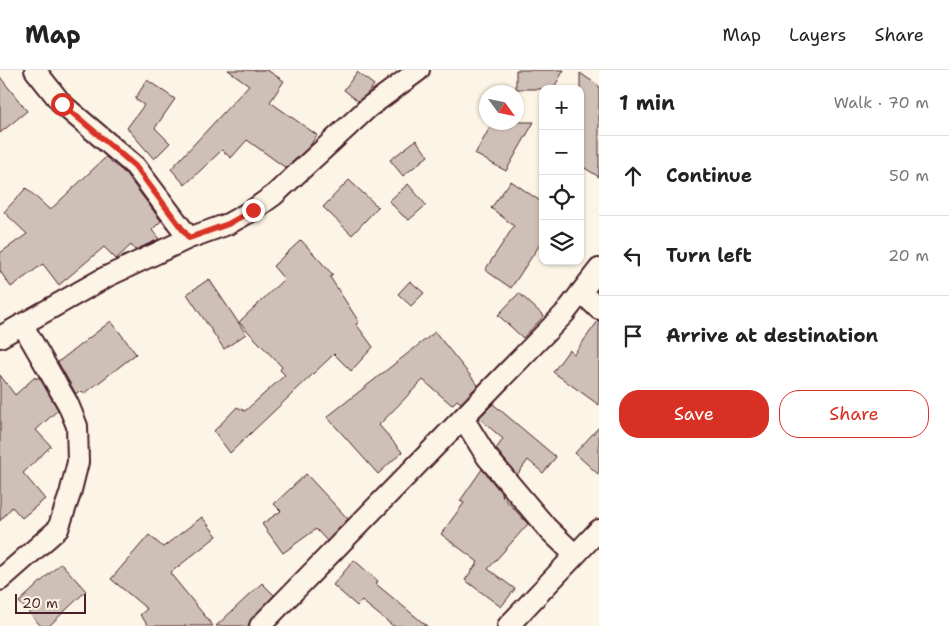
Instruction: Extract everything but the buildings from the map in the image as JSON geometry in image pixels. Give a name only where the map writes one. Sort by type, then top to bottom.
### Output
[{"type":"street","points":[[35,70],[62,104],[135,166],[189,238]]},
{"type":"street","points":[[0,337],[106,277],[189,238],[228,224],[253,210],[274,195],[369,107],[419,70]]},
{"type":"street","points":[[260,626],[565,314],[599,269]]},
{"type":"street","points":[[581,292],[599,309]]},
{"type":"street","points":[[0,580],[58,529],[78,462],[77,426],[68,404],[22,324]]},
{"type":"street","points":[[463,418],[487,457],[547,528],[574,554]]},
{"type":"street","points":[[508,626],[574,554],[599,530]]},
{"type":"route","points":[[62,104],[135,166],[189,238],[228,224],[253,210]]}]
